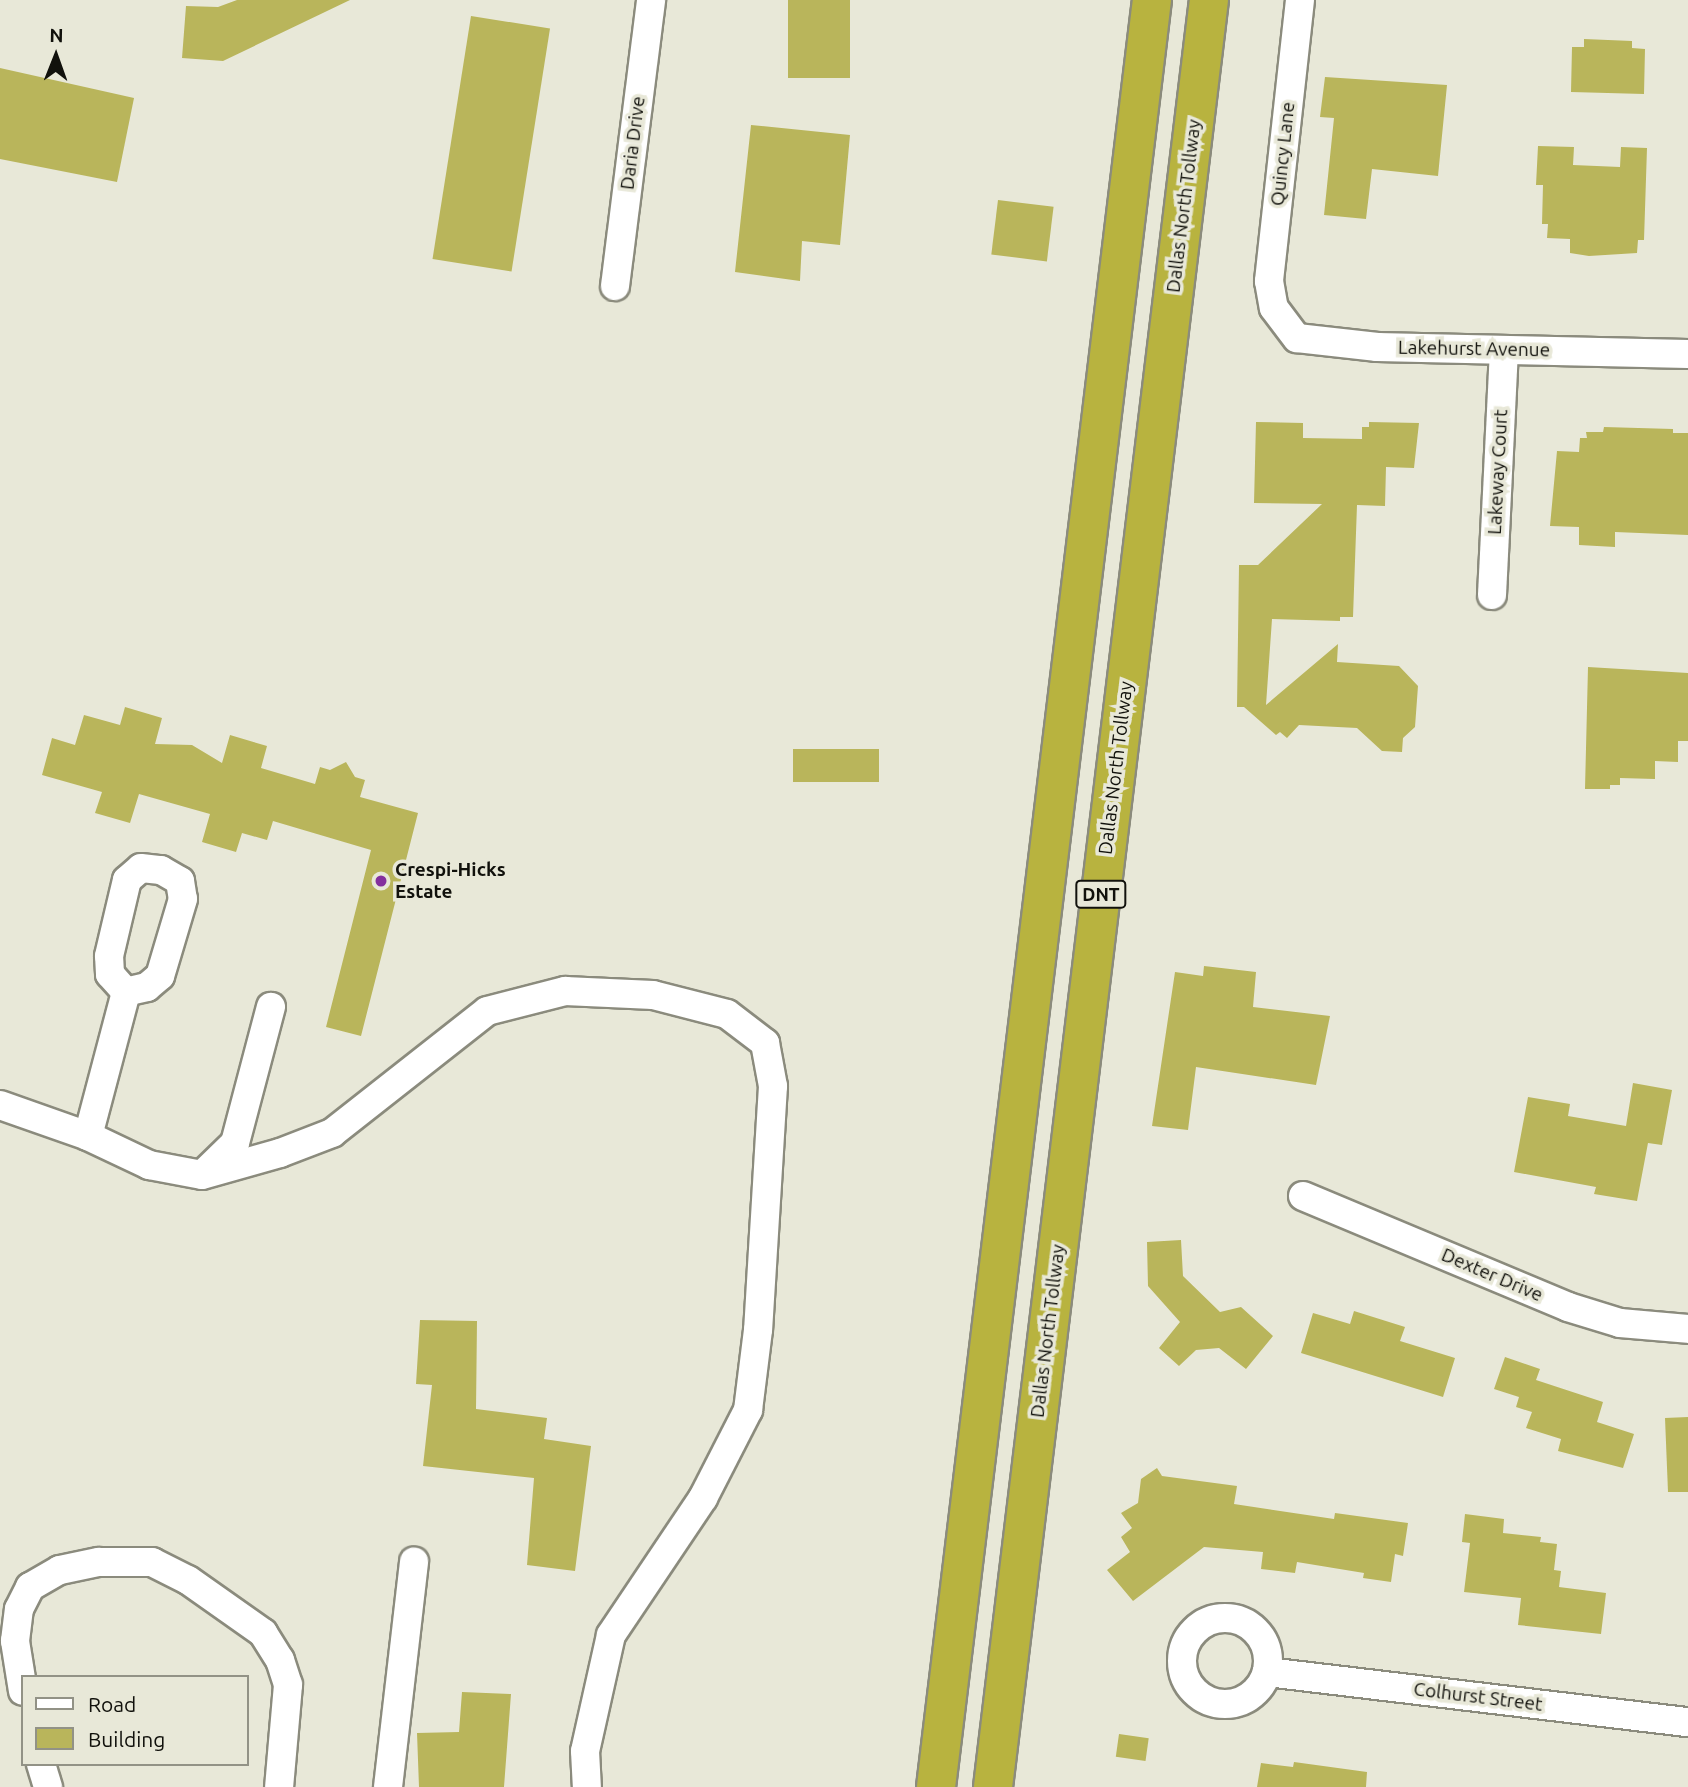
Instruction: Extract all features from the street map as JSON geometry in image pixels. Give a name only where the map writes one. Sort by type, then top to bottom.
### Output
[{"type":"highway","points":[[936,1787],[1152,0]]},
{"type":"highway","name":"Dallas North Tollway","points":[[993,1787],[1209,0]]},
{"type":"street","name":"Daria Drive","points":[[615,286],[651,0]]},
{"type":"street","name":"Quincy Lane","points":[[1274,308],[1269,281],[1300,0]]},
{"type":"street","name":"Lakehurst Avenue","points":[[1274,308],[1297,338],[1377,348],[1688,354]]},
{"type":"street","name":"Lakeway Court","points":[[1492,595],[1504,350]]},
{"type":"street","points":[[0,1105],[88,1136],[149,1165],[202,1175],[280,1153],[332,1133],[488,1011],[565,991],[666,998],[727,1014],[765,1043],[773,1086],[758,1330],[748,1410],[703,1498],[611,1635],[585,1751],[587,1787]]},
{"type":"street","points":[[88,1136],[126,992]]},
{"type":"street","points":[[202,1175],[236,1143],[271,1007]]},
{"type":"street","name":"Dexter Drive","points":[[1303,1196],[1568,1307],[1620,1324],[1688,1329]]},
{"type":"street","points":[[388,1787],[414,1561]]},
{"type":"street","points":[[21,1678],[15,1641],[19,1609],[30,1587],[60,1570],[99,1562],[152,1562],[188,1580],[263,1633],[280,1660],[288,1685],[279,1787]]},
{"type":"street","name":"Colhurst Street","points":[[1267,1671],[1688,1722]]},
{"type":"street","points":[[42,1766],[48,1787]]},
{"type":"building","points":[[237,0],[350,0],[223,61],[182,58],[186,6],[218,7]]},
{"type":"building","points":[[788,0],[850,0],[850,78],[788,78]]},
{"type":"building","points":[[471,16],[550,29],[512,271],[433,259]]},
{"type":"building","points":[[1584,39],[1632,41],[1632,48],[1645,49],[1644,94],[1571,92],[1572,47],[1584,47]]},
{"type":"building","points":[[0,68],[134,98],[117,182],[0,159]]},
{"type":"building","points":[[1325,77],[1447,85],[1438,176],[1372,169],[1366,219],[1324,215],[1334,118],[1320,117]]},
{"type":"building","points":[[751,125],[850,135],[840,245],[802,241],[800,281],[735,272]]},
{"type":"building","points":[[1538,146],[1574,147],[1573,165],[1620,167],[1621,147],[1647,148],[1644,240],[1638,240],[1637,253],[1589,256],[1570,253],[1570,239],[1547,238],[1548,224],[1542,224],[1543,185],[1536,185]]},
{"type":"building","points":[[998,200],[1054,207],[1047,261],[991,255]]},
{"type":"building","points":[[1256,422],[1303,423],[1303,438],[1362,439],[1362,427],[1369,427],[1369,422],[1419,423],[1414,468],[1386,467],[1385,506],[1357,505],[1353,617],[1340,617],[1340,621],[1272,619],[1266,705],[1338,644],[1337,662],[1399,666],[1418,686],[1415,727],[1403,738],[1402,752],[1382,751],[1357,728],[1299,725],[1287,738],[1280,732],[1276,735],[1244,707],[1237,707],[1239,565],[1258,565],[1322,504],[1254,503]]},
{"type":"building","points":[[1604,427],[1673,429],[1673,433],[1688,433],[1688,535],[1615,532],[1615,547],[1579,545],[1579,527],[1550,526],[1557,451],[1579,452],[1580,438],[1587,438],[1586,432],[1603,432]]},
{"type":"building","points":[[1588,667],[1688,673],[1688,741],[1678,741],[1678,762],[1655,761],[1655,779],[1620,778],[1620,785],[1610,785],[1610,789],[1585,789]]},
{"type":"building","name":"Crespi-Hicks Estate","points":[[125,707],[162,718],[155,744],[192,745],[222,763],[230,735],[267,746],[261,768],[315,784],[320,767],[330,770],[346,762],[355,777],[365,780],[360,797],[418,813],[361,1036],[326,1027],[371,850],[273,821],[267,840],[242,833],[236,852],[202,842],[210,814],[139,794],[130,823],[95,813],[102,792],[42,775],[52,738],[75,745],[84,715],[120,725]]},
{"type":"building","points":[[793,749],[879,749],[879,782],[793,782]]},
{"type":"building","points":[[1204,966],[1256,972],[1253,1007],[1330,1016],[1316,1085],[1196,1067],[1188,1130],[1152,1126],[1175,972],[1203,976]]},
{"type":"building","points":[[1633,1083],[1672,1090],[1662,1145],[1648,1143],[1637,1201],[1594,1194],[1596,1187],[1514,1172],[1528,1097],[1570,1104],[1568,1116],[1626,1126]]},
{"type":"building","points":[[1181,1240],[1183,1276],[1220,1312],[1241,1307],[1273,1336],[1246,1369],[1219,1348],[1196,1350],[1179,1366],[1159,1348],[1180,1322],[1148,1286],[1147,1242]]},
{"type":"building","points":[[1354,1311],[1405,1327],[1400,1341],[1455,1358],[1443,1397],[1301,1353],[1313,1313],[1350,1324]]},
{"type":"building","points":[[420,1320],[477,1321],[476,1409],[547,1418],[544,1439],[591,1446],[575,1571],[527,1565],[534,1478],[423,1466],[432,1385],[416,1384]]},
{"type":"building","points":[[1505,1357],[1540,1369],[1536,1380],[1603,1402],[1597,1422],[1634,1434],[1623,1468],[1558,1451],[1561,1439],[1526,1428],[1532,1412],[1516,1407],[1519,1397],[1494,1389]]},
{"type":"building","points":[[1688,1417],[1688,1492],[1668,1492],[1665,1418]]},
{"type":"building","points":[[1157,1468],[1162,1476],[1237,1486],[1234,1504],[1334,1519],[1335,1513],[1408,1523],[1403,1556],[1395,1554],[1391,1582],[1363,1578],[1364,1573],[1297,1562],[1295,1573],[1261,1569],[1263,1552],[1204,1547],[1133,1601],[1107,1570],[1130,1552],[1121,1537],[1132,1528],[1121,1513],[1138,1503],[1141,1479]]},
{"type":"building","points":[[1465,1514],[1504,1519],[1503,1533],[1541,1537],[1540,1542],[1557,1544],[1554,1570],[1561,1571],[1559,1587],[1606,1593],[1601,1634],[1518,1625],[1521,1598],[1464,1592],[1470,1543],[1462,1542]]},
{"type":"building","points":[[462,1692],[511,1694],[504,1787],[419,1787],[417,1733],[459,1732]]},
{"type":"building","points":[[1119,1734],[1149,1738],[1146,1761],[1116,1757]]},
{"type":"building","points":[[1294,1762],[1367,1772],[1366,1787],[1257,1787],[1261,1763],[1293,1767]]},
{"type":"place","name":"Crespi-Hicks Estate","points":[[381,881]]}]
